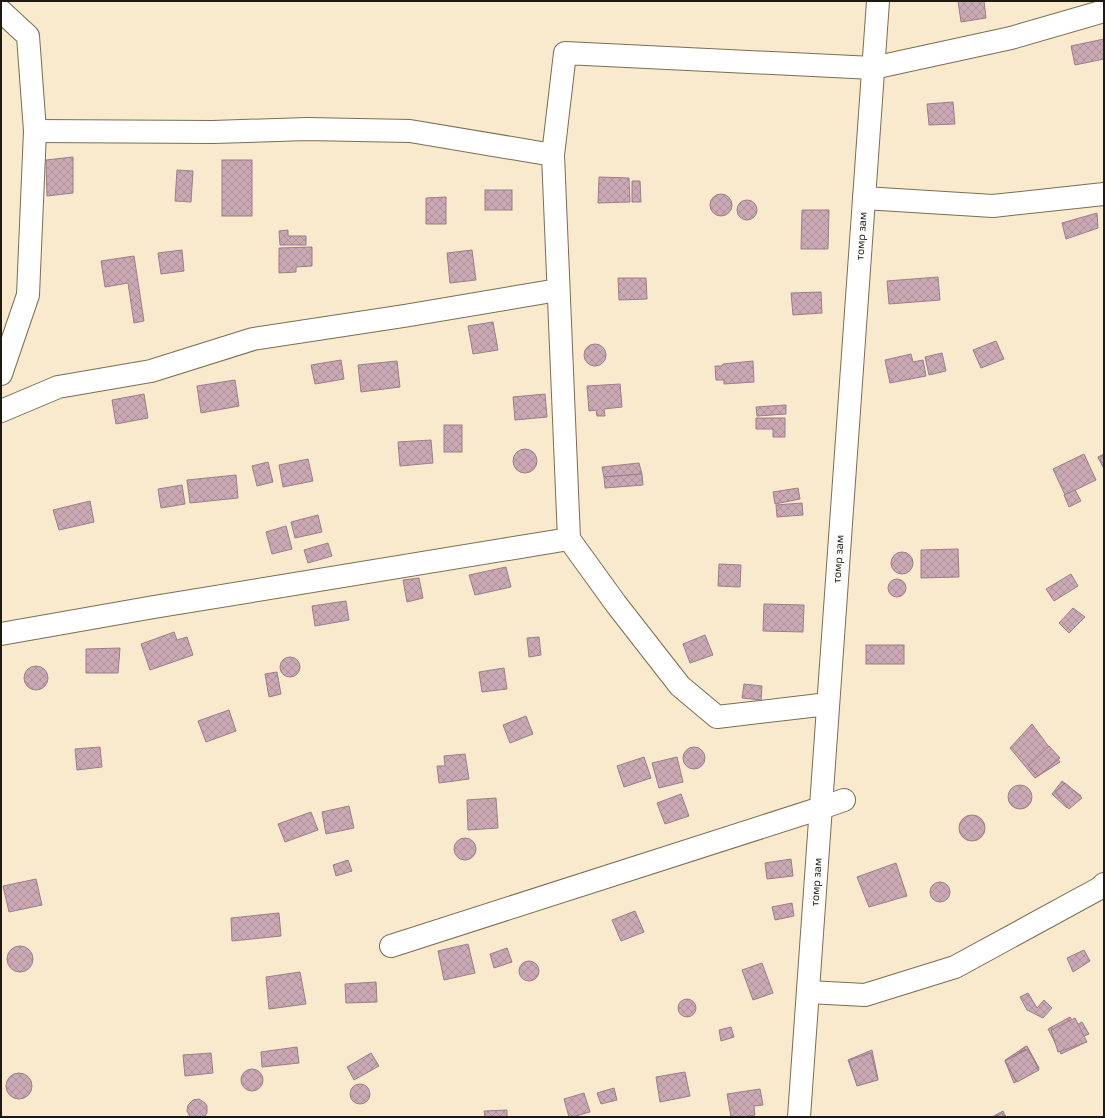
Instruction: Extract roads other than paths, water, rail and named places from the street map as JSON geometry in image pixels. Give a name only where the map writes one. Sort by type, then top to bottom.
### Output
[{"type":"street","name":"томр зам","points":[[799,1117],[878,1]]},
{"type":"street","points":[[1,11],[28,36],[35,131],[28,295],[1,374]]},
{"type":"street","points":[[828,704],[717,717],[680,686],[616,604],[569,539],[553,155],[565,53],[873,68],[1011,38],[1104,11]]},
{"type":"street","points":[[35,131],[410,131],[553,155]]},
{"type":"street","points":[[864,198],[993,206],[1104,194]]},
{"type":"street","points":[[1,411],[58,386],[151,371],[253,339],[404,316],[558,290]]},
{"type":"street","points":[[1,634],[154,607],[569,539]]},
{"type":"street","points":[[391,946],[844,800]]},
{"type":"street","points":[[808,992],[865,995],[954,967],[1100,888],[1104,884]]}]
